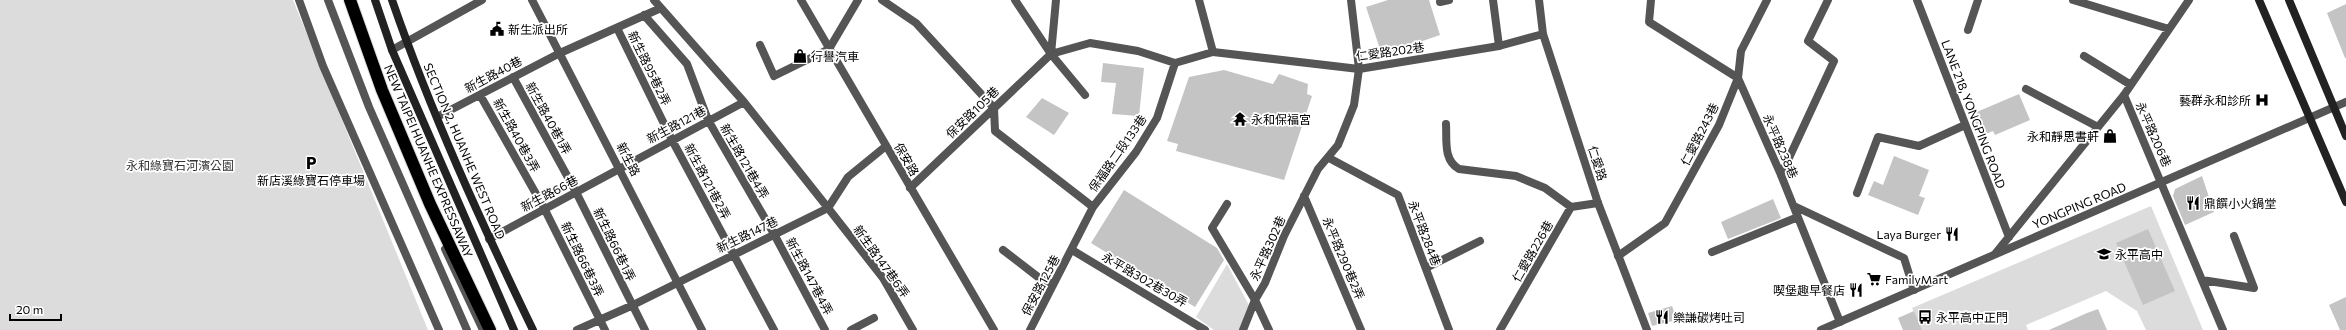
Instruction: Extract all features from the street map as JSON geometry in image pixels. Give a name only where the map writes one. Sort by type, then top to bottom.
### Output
[{"type":"highway","name":"NEW TAIPEI HUANHE EXPRESSAWAY","points":[[350,0],[382,90],[430,204],[490,330]]},
{"type":"main road","points":[[375,0],[392,50],[514,330]]},
{"type":"main road","name":"SECTION 2, HUANHE WEST ROAD","points":[[392,0],[406,42],[469,197],[532,330]]},
{"type":"main road","points":[[2259,0],[2346,202]]},
{"type":"main road","points":[[2289,0],[2346,136]]},
{"type":"street","points":[[299,0],[323,66],[439,330]]},
{"type":"street","points":[[328,0],[369,107],[467,330]]},
{"type":"street","points":[[346,0],[377,90],[466,297],[483,330]]},
{"type":"street","points":[[392,50],[482,0]]},
{"type":"street","name":"新生路","points":[[532,0],[620,168],[702,330]]},
{"type":"street","name":"新生路147巷6弄","points":[[654,0],[744,102],[883,278],[913,330]]},
{"type":"street","name":"保安路","points":[[801,0],[994,330]]},
{"type":"street","points":[[760,45],[774,76],[830,49],[858,0]]},
{"type":"street","points":[[882,0],[916,24],[994,108],[995,131],[1093,207]]},
{"type":"street","points":[[1015,0],[1051,54],[1085,95]]},
{"type":"street","points":[[1051,54],[1056,0]]},
{"type":"street","points":[[1051,54],[1090,43],[1138,51],[1175,63],[1213,52],[1199,0]]},
{"type":"street","points":[[1304,196],[1318,169],[1329,158],[1338,145],[1354,105],[1359,69],[1351,0]]},
{"type":"street","points":[[1440,2],[1448,0]]},
{"type":"street","points":[[1493,0],[1499,46]]},
{"type":"street","name":"仁愛路","points":[[1539,0],[1543,34],[1598,204],[1647,330]]},
{"type":"street","points":[[1652,0],[1649,22],[1738,78]]},
{"type":"street","name":"仁愛路243巷","points":[[1618,256],[1665,223],[1719,125],[1738,78],[1741,51],[1767,0]]},
{"type":"street","points":[[1781,175],[1834,61],[1808,41],[1828,0]]},
{"type":"street","name":"LANE 218, YONGPING ROAD","points":[[1917,0],[2009,237]]},
{"type":"street","points":[[1968,30],[1978,0]]},
{"type":"street","points":[[2073,0],[2169,29]]},
{"type":"street","points":[[1995,254],[2124,95],[2189,0]]},
{"type":"street","name":"新生路40巷","points":[[437,117],[560,53],[661,8]]},
{"type":"street","name":"新生路121巷4弄","points":[[644,16],[687,64],[708,120],[774,234]]},
{"type":"street","name":"新生路95巷2弄","points":[[617,28],[672,140]]},
{"type":"street","name":"仁愛路202巷","points":[[1213,52],[1359,69],[1499,46],[1543,34]]},
{"type":"street","name":"保安路105巷","points":[[910,188],[1051,54]]},
{"type":"street","points":[[2084,56],[2131,85]]},
{"type":"street","name":"保福路二段133巷","points":[[1072,250],[1093,207],[1136,152],[1157,118],[1175,63]]},
{"type":"street","name":"新生路40巷1弄","points":[[513,77],[576,192]]},
{"type":"street","name":"永平路238巷","points":[[1738,78],[1794,206],[1840,322]]},
{"type":"street","points":[[2026,89],[2098,127]]},
{"type":"street","name":"新生路40巷3弄","points":[[480,95],[544,208]]},
{"type":"street","name":"永平路206巷","points":[[2124,95],[2162,183],[2222,330]]},
{"type":"street","name":"新生路121巷","points":[[620,168],[744,102]]},
{"type":"street","name":"YONGPING ROAD","points":[[1821,330],[2346,102]]},
{"type":"street","points":[[1446,124],[1447,155],[1452,165],[1459,169],[1516,176],[1544,188],[1571,207],[1598,204]]},
{"type":"street","points":[[1857,193],[1878,137],[1919,146],[1966,124]]},
{"type":"street","name":"新生路121巷2弄","points":[[672,140],[774,330]]},
{"type":"street","points":[[828,208],[848,177],[886,146]]},
{"type":"street","name":"永平路284巷","points":[[1329,158],[1398,195],[1449,330]]},
{"type":"street","name":"新生路66巷","points":[[489,239],[620,168]]},
{"type":"street","name":"新生路66巷1弄","points":[[576,192],[631,306],[645,330]]},
{"type":"street","name":"永平路302巷","points":[[1268,330],[1255,300],[1265,283],[1276,253],[1304,196]]},
{"type":"street","name":"永平路290巷2弄","points":[[1304,196],[1361,330]]},
{"type":"street","points":[[1227,204],[1212,228],[1255,300],[1243,330]]},
{"type":"street","points":[[1794,206],[1904,258],[1914,290]]},
{"type":"street","name":"仁愛路226巷","points":[[1500,330],[1571,207]]},
{"type":"street","name":"新生路66巷3弄","points":[[544,208],[605,330]]},
{"type":"street","name":"新生路147巷","points":[[577,330],[631,306],[677,281],[828,208]]},
{"type":"street","points":[[1712,252],[1798,217]]},
{"type":"street","name":"新生路147巷4弄","points":[[774,234],[825,330]]},
{"type":"street","points":[[2202,280],[2254,288],[2234,236]]},
{"type":"street","points":[[1426,268],[1480,241]]},
{"type":"street","points":[[1003,250],[1038,277],[1053,284]]},
{"type":"street","name":"保安路125巷","points":[[1033,329],[1053,284],[1072,250]]},
{"type":"street","name":"永平路302巷30弄","points":[[1072,250],[1206,330]]},
{"type":"street","points":[[851,330],[874,318]]},
{"type":"green space","name":"永和綠寶石河濱公園","points":[[0,0],[293,0],[428,330],[0,330]]},
{"type":"green space","name":"永平高中","points":[[2151,206],[2203,330],[2146,330],[2137,311],[2106,291],[2026,325],[2028,330],[1922,330],[1912,308]]},
{"type":"green space","points":[[1227,264],[1253,313],[1242,330],[1214,330],[1196,317]]},
{"type":"building","points":[[1388,0],[1429,0],[1440,35],[1382,55],[1366,7]]},
{"type":"building","points":[[2346,4],[2346,58],[2345,58],[2327,13]]},
{"type":"building","points":[[1103,63],[1144,68],[1139,116],[1112,114],[1116,83],[1101,82]]},
{"type":"building","name":"永和保福宮","points":[[1224,70],[1273,84],[1279,74],[1308,84],[1307,94],[1312,96],[1284,180],[1176,151],[1178,144],[1167,141],[1189,77]]},
{"type":"building","points":[[2019,94],[2030,120],[1995,135],[1993,131],[1981,136],[1972,114]]},
{"type":"building","points":[[1042,98],[1069,113],[1054,135],[1026,117]]},
{"type":"building","points":[[1894,156],[1929,170],[1919,196],[1925,198],[1918,215],[1868,195],[1874,181],[1883,185]]},
{"type":"building","points":[[2202,176],[2214,212],[2185,225],[2173,196],[2175,189]]},
{"type":"building","points":[[1124,190],[1217,248],[1224,260],[1195,307],[1091,243]]},
{"type":"building","points":[[1773,199],[1781,218],[1728,239],[1721,222]]},
{"type":"building","points":[[2148,229],[2175,291],[2143,305],[2116,243]]},
{"type":"building","points":[[2346,297],[2346,330],[2340,330],[2329,305]]},
{"type":"building","name":"樂謙碳烤吐司","points":[[1672,306],[1677,320],[1652,326],[1648,313]]},
{"type":"building","points":[[2098,309],[2107,330],[2049,330],[2087,313]]},
{"type":"building","points":[[1914,311],[1922,330],[1903,330],[1898,318]]},
{"type":"place","name":"新生派出所","points":[[497,29]]},
{"type":"place","name":"行譽汽車","points":[[800,56]]},
{"type":"place","name":"藝群永和診所","points":[[2262,100]]},
{"type":"place","name":"永和保福宮","points":[[1240,119]]},
{"type":"place","name":"永和靜思書軒","points":[[2110,136]]},
{"type":"place","name":"新店溪綠寶石停車場","points":[[311,163]]},
{"type":"place","name":"鼎饌小火鍋堂","points":[[2193,203]]},
{"type":"place","name":"Laya Burger","points":[[1952,234]]},
{"type":"place","name":"永平高中","points":[[2104,254]]},
{"type":"place","name":"FamilyMart","points":[[1874,279]]},
{"type":"place","name":"喫堡趣早餐店","points":[[1856,290]]},
{"type":"place","name":"樂謙碳烤吐司","points":[[1662,317]]},
{"type":"place","name":"永平高中正門","points":[[1925,317]]}]
